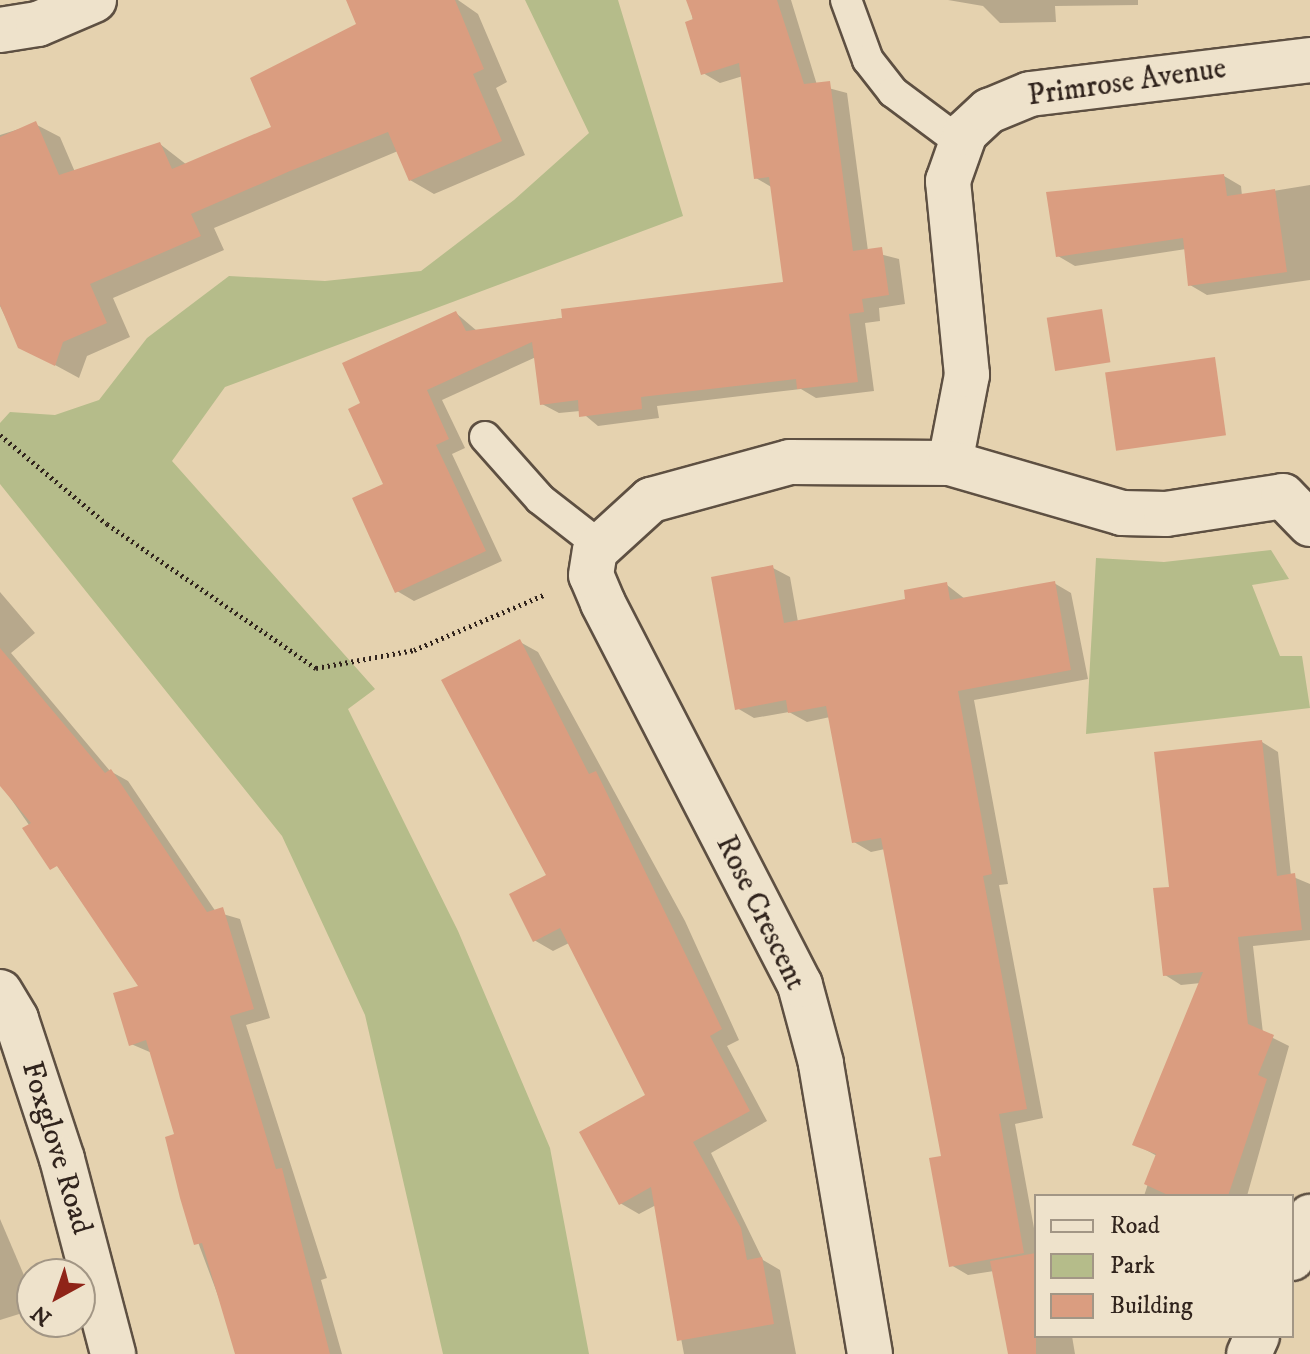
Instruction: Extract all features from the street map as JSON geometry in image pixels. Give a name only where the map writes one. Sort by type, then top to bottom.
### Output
[{"type":"street","points":[[0,30],[38,24],[94,0]]},
{"type":"street","name":"Primrose Avenue","points":[[950,463],[967,375],[948,181],[960,142],[989,111],[1030,94],[1310,60]]},
{"type":"street","points":[[595,560],[651,500],[722,476],[790,462],[950,463],[1122,513],[1166,514],[1283,496],[1310,524]]},
{"type":"street","name":"Rose Crescent","points":[[595,560],[800,985],[821,1063],[870,1354]]},
{"type":"street","name":"Foxglove Road","points":[[0,992],[16,1019],[62,1159],[113,1354]]},
{"type":"street","points":[[1294,1253],[1310,1217]]},
{"type":"lane","points":[[846,0],[868,60],[893,92],[960,142]]},
{"type":"lane","name":"Rose Crescent","points":[[485,437],[595,560]]},
{"type":"path","points":[[0,435],[107,524],[316,668],[414,650],[595,560]]},
{"type":"green space","points":[[525,0],[618,0],[683,216],[225,387],[172,461],[375,689],[348,709],[458,931],[550,1148],[589,1354],[443,1354],[365,1015],[282,836],[0,484],[0,423],[10,412],[55,415],[99,400],[147,338],[229,276],[325,281],[421,271],[514,200],[589,133]]},
{"type":"green space","points":[[1271,550],[1289,579],[1252,585],[1280,656],[1302,656],[1310,708],[1086,734],[1096,558],[1164,562]]},
{"type":"building","points":[[346,0],[455,0],[484,69],[473,74],[502,141],[409,181],[388,132],[290,171],[191,214],[201,236],[90,284],[107,323],[63,342],[55,366],[18,348],[0,305],[0,137],[36,121],[59,175],[160,142],[172,169],[271,127],[250,78],[356,24]]},
{"type":"building","points":[[686,0],[777,0],[804,84],[830,81],[853,251],[882,247],[889,295],[862,299],[864,312],[849,314],[858,382],[797,389],[796,379],[641,397],[642,409],[579,417],[578,400],[540,405],[532,342],[427,390],[449,439],[436,445],[486,551],[395,593],[352,498],[383,484],[348,409],[360,403],[342,363],[456,311],[466,331],[562,318],[561,309],[783,282],[769,177],[754,179],[739,63],[701,75],[685,22],[693,19]]},
{"type":"building","points":[[1224,174],[1227,196],[1275,189],[1287,272],[1188,286],[1183,238],[1056,257],[1046,192]]},
{"type":"building","points":[[1102,309],[1110,362],[1055,371],[1047,318]]},
{"type":"building","points":[[1215,357],[1226,435],[1116,451],[1105,372]]},
{"type":"building","points":[[773,565],[784,623],[905,599],[904,590],[947,582],[950,600],[1055,581],[1071,670],[958,691],[992,874],[983,876],[1027,1109],[999,1114],[1024,1253],[949,1267],[929,1158],[941,1156],[881,838],[852,843],[826,706],[788,713],[786,700],[735,710],[711,577]]},
{"type":"building","points":[[520,639],[589,774],[596,771],[722,1029],[710,1036],[750,1111],[693,1142],[741,1228],[747,1260],[762,1257],[774,1324],[677,1341],[651,1187],[619,1205],[579,1132],[645,1095],[560,928],[533,942],[509,894],[546,875],[441,680]]},
{"type":"building","points":[[0,648],[105,773],[111,769],[207,912],[223,907],[254,1009],[230,1016],[276,1169],[282,1168],[330,1354],[235,1354],[202,1243],[194,1245],[180,1198],[165,1137],[174,1134],[146,1040],[129,1046],[113,993],[138,986],[57,866],[50,870],[22,828],[31,823],[0,786]]},
{"type":"building","points":[[1262,740],[1277,876],[1295,873],[1302,930],[1238,937],[1248,1024],[1274,1035],[1258,1075],[1267,1079],[1229,1194],[1166,1194],[1144,1184],[1156,1154],[1132,1145],[1203,972],[1163,976],[1153,888],[1169,887],[1154,752]]},
{"type":"building","points":[[1034,1253],[1036,1354],[1008,1354],[990,1261]]}]
